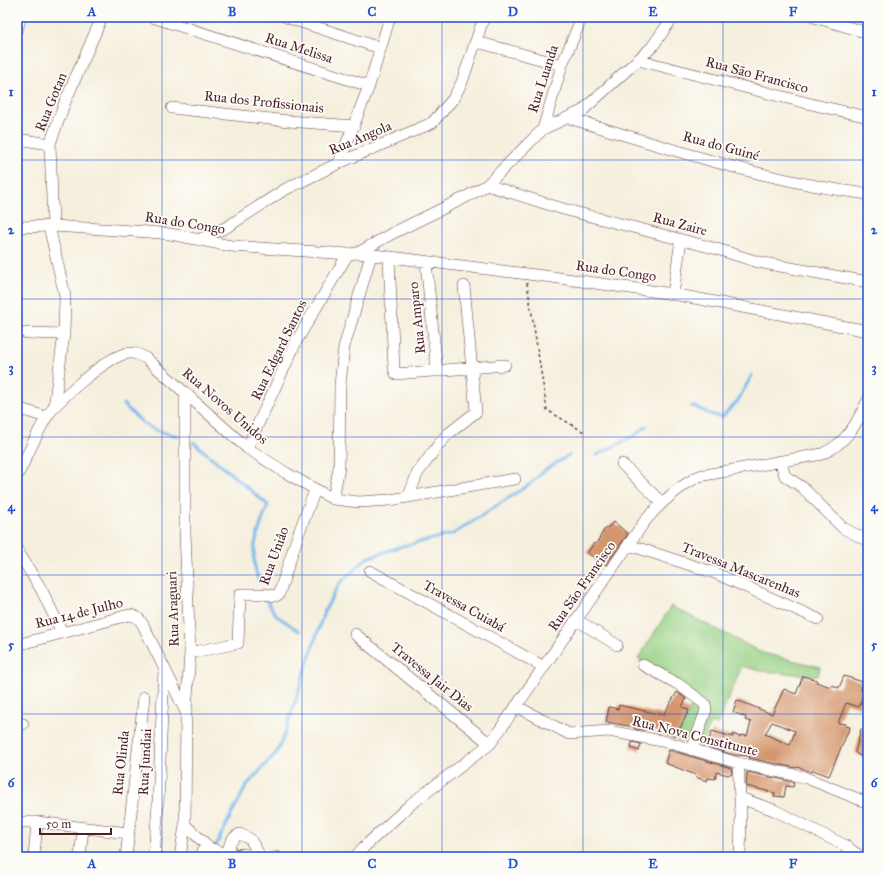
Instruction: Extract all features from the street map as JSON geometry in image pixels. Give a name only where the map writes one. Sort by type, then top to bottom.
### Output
[{"type":"street","points":[[17,29],[21,17]]},
{"type":"street","name":"Rua Gotan","points":[[54,407],[64,334],[65,296],[51,226],[50,144],[65,102],[102,17]]},
{"type":"street","name":"Rua Melissa","points":[[152,17],[368,86]]},
{"type":"street","points":[[286,17],[380,48]]},
{"type":"street","points":[[339,162],[354,126],[390,17]]},
{"type":"street","name":"Rua Angola","points":[[198,240],[227,227],[284,190],[339,162],[432,122],[453,99],[462,82],[477,42],[484,17]]},
{"type":"street","name":"Rua Luanda","points":[[543,129],[562,65],[582,17]]},
{"type":"street","points":[[353,254],[487,185],[543,129],[582,111],[652,47],[674,17]]},
{"type":"street","points":[[814,17],[868,33]]},
{"type":"street","points":[[477,42],[562,65]]},
{"type":"street","name":"Rua São Francisco","points":[[638,60],[814,106],[868,117]]},
{"type":"street","name":"Rua dos Profissionais","points":[[172,108],[288,121],[354,126]]},
{"type":"street","name":"Rua do Guiné","points":[[569,118],[729,165],[820,187],[866,191]]},
{"type":"street","points":[[17,139],[50,144]]},
{"type":"street","name":"Rua Zaire","points":[[487,185],[563,208],[758,262],[868,282]]},
{"type":"street","name":"Rua do Congo","points":[[17,227],[51,226],[170,234],[198,240],[254,248],[371,255],[526,273],[673,294],[868,331]]},
{"type":"street","points":[[673,294],[681,240]]},
{"type":"street","name":"Rua Edgard Santos","points":[[248,448],[297,340],[353,254]]},
{"type":"street","points":[[333,499],[339,468],[340,385],[344,347],[371,255]]},
{"type":"street","points":[[389,258],[394,369],[396,374],[505,365]]},
{"type":"street","name":"Rua Amparo","points":[[426,262],[437,371]]},
{"type":"street","points":[[409,496],[417,474],[439,444],[448,434],[476,414],[464,286]]},
{"type":"street","points":[[26,333],[64,334]]},
{"type":"street","name":"Rua Novos Unidos","points":[[17,476],[46,417],[54,407],[98,368],[124,354],[131,353],[139,354],[148,359],[248,448],[315,490],[333,499],[360,502],[390,500],[515,479]]},
{"type":"street","name":"Rua Araguari","points":[[180,857],[185,825],[186,712],[190,653],[185,533],[185,392]]},
{"type":"street","name":"Rua São Francisco","points":[[355,857],[411,804],[490,744],[644,521],[661,502],[682,486],[699,476],[822,454],[834,448],[843,441],[856,425],[868,400]]},
{"type":"street","points":[[17,408],[46,417]]},
{"type":"street","points":[[780,461],[782,472],[785,476],[812,496],[843,528],[868,541]]},
{"type":"street","points":[[622,464],[661,502]]},
{"type":"street","name":"Rua Uniâo","points":[[190,653],[238,643],[240,594],[278,595],[315,490]]},
{"type":"street","name":"Travessa Mascarenhas","points":[[629,544],[715,573],[818,619]]},
{"type":"street","points":[[17,550],[41,589],[62,632]]},
{"type":"street","name":"Travessa Cuiabá","points":[[370,571],[544,667]]},
{"type":"street","name":"Rua 14 de Julho","points":[[17,645],[129,615],[134,616],[139,618],[143,625],[186,712]]},
{"type":"street","points":[[577,620],[617,645]]},
{"type":"street","name":"Travessa Jair Dias","points":[[355,634],[490,744]]},
{"type":"street","points":[[643,665],[678,684],[705,704],[706,710],[692,750]]},
{"type":"street","name":"Rua Jundiai","points":[[154,857],[164,668]]},
{"type":"street","name":"Rua Olinda","points":[[126,857],[144,697]]},
{"type":"street","name":"Rua Nova Constitunte","points":[[516,706],[569,734],[609,731],[667,742],[738,763],[804,777],[868,803]]},
{"type":"street","points":[[738,763],[741,816],[740,857]]},
{"type":"street","points":[[740,798],[774,810],[844,845],[861,857]]},
{"type":"street","points":[[17,822],[37,822],[83,829],[128,833]]},
{"type":"street","points":[[34,857],[37,822]]},
{"type":"street","points":[[185,825],[208,847],[226,853],[259,854],[276,857]]},
{"type":"street","points":[[80,857],[83,829]]},
{"type":"street","points":[[226,853],[234,836],[240,834],[250,839],[259,854]]},
{"type":"street","points":[[199,857],[208,847]]},
{"type":"path","points":[[526,273],[546,410],[584,432]]},
{"type":"green space","points":[[671,606],[763,653],[820,667],[818,676],[761,671],[742,666],[717,725],[710,723],[702,748],[676,739],[696,697],[638,659]]},
{"type":"building","points":[[614,522],[628,534],[606,565],[587,553],[594,543],[596,544],[604,530]]},
{"type":"building","points":[[803,676],[817,680],[816,682],[831,687],[832,685],[839,688],[844,676],[863,682],[861,691],[864,691],[859,707],[846,703],[838,723],[846,724],[845,726],[850,727],[829,776],[813,770],[812,772],[797,767],[749,758],[750,756],[735,755],[707,747],[712,731],[733,737],[733,734],[740,737],[741,735],[747,736],[751,722],[745,720],[746,717],[733,712],[737,700],[772,714],[784,689],[796,694]],"holes":[[[772,722],[795,731],[790,745],[765,734]]]},
{"type":"building","points":[[677,692],[686,699],[682,707],[689,710],[676,736],[658,731],[635,729],[635,727],[606,722],[609,707],[618,709],[619,705],[663,715]]},
{"type":"building","points":[[861,729],[868,730],[868,759],[858,755],[855,752]]},
{"type":"building","points":[[632,742],[641,744],[639,751],[631,748]]},
{"type":"building","points":[[669,750],[731,768],[732,773],[728,775],[717,772],[715,779],[708,778],[707,781],[695,777],[696,775],[665,763]]},
{"type":"building","points":[[747,772],[794,782],[793,787],[786,786],[784,797],[774,796],[775,793],[746,786]]},
{"type":"waterway","points":[[692,406],[714,416],[722,417],[737,402],[752,375]]},
{"type":"waterway","points":[[123,404],[136,417],[152,429],[178,436]]},
{"type":"waterway","points":[[597,455],[634,436],[646,426]]},
{"type":"waterway","points":[[193,442],[268,505],[255,543],[254,561],[259,582]]},
{"type":"waterway","points":[[215,847],[247,785],[277,752],[284,736],[324,612],[339,584],[367,558],[399,547],[453,534],[530,484],[545,470],[569,455]]},
{"type":"waterway","points":[[264,597],[277,616],[299,631]]}]
